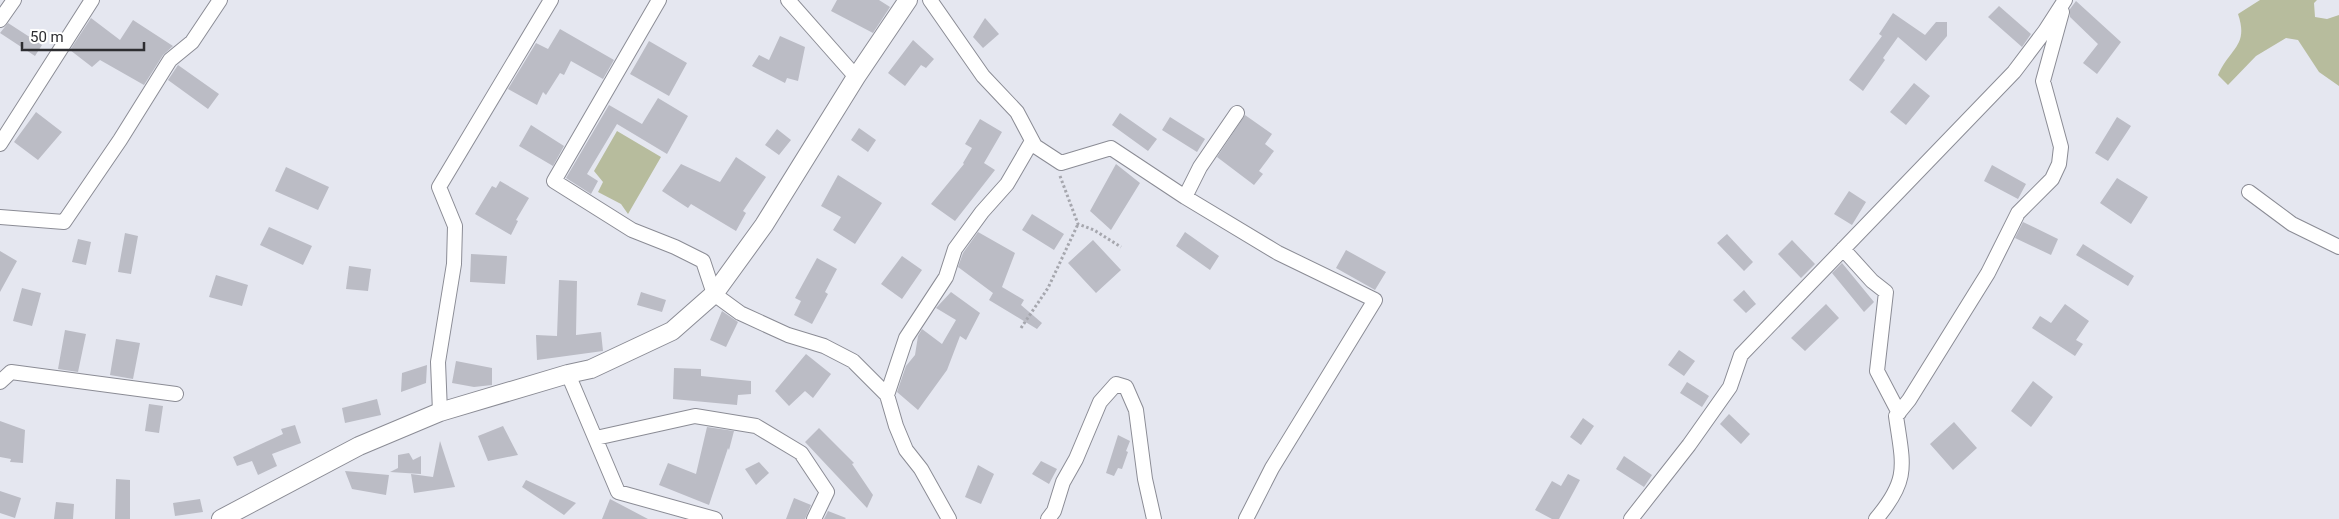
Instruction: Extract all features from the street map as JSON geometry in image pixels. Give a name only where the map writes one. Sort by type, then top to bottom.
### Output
[{"type":"street","points":[[0,20],[14,0]]},
{"type":"street","points":[[0,144],[92,0]]},
{"type":"street","points":[[0,217],[64,222],[120,140],[170,60],[192,42],[220,0]]},
{"type":"street","points":[[440,412],[438,362],[454,264],[455,226],[439,187],[551,0]]},
{"type":"street","points":[[659,0],[554,181],[632,230],[675,247],[703,261],[714,294],[740,312],[788,335],[824,346],[853,361],[887,395],[896,426],[906,450],[921,469],[949,519]]},
{"type":"street","points":[[788,0],[856,77]]},
{"type":"street","points":[[221,519],[358,446],[440,412],[591,369],[672,331],[714,294],[764,225],[856,77],[908,0]]},
{"type":"street","points":[[930,0],[983,76],[1017,112],[1035,146],[1061,163],[1111,148],[1185,197],[1278,253],[1375,300],[1272,468],[1246,519]]},
{"type":"street","points":[[1631,519],[1730,387],[1741,355],[2014,72],[2066,0]]},
{"type":"street","points":[[1876,519],[1891,502],[1903,474],[1896,416],[1909,400],[1988,273],[2018,213],[2052,179],[2060,164],[2061,147],[2043,81],[2066,0]]},
{"type":"street","points":[[1185,197],[1200,167],[1236,113]]},
{"type":"street","points":[[887,395],[906,338],[946,277],[955,249],[982,212],[1008,184],[1032,141]]},
{"type":"street","points":[[2249,192],[2292,224],[2339,247]]},
{"type":"street","points":[[1843,249],[1872,281],[1886,292],[1877,371],[1899,413]]},
{"type":"street","points":[[0,382],[10,372],[176,394]]},
{"type":"street","points":[[568,374],[618,492],[715,519]]},
{"type":"street","points":[[1048,519],[1054,511],[1063,482],[1076,459],[1100,402],[1116,384],[1126,387],[1136,410],[1145,479],[1154,519]]},
{"type":"street","points":[[596,438],[695,416],[756,426],[801,453],[827,492],[814,519]]},
{"type":"path","points":[[1021,328],[1048,288],[1078,224],[1060,178],[1061,163]]},
{"type":"path","points":[[1078,224],[1094,230],[1121,247]]},
{"type":"green space","points":[[2260,0],[2317,0],[2314,3],[2315,17],[2327,19],[2339,15],[2339,86],[2319,72],[2298,40],[2286,38],[2256,56],[2228,85],[2218,75],[2240,40],[2241,25],[2238,14]]},
{"type":"green space","points":[[617,131],[661,157],[628,214],[621,204],[598,192],[603,182],[594,171]]},
{"type":"building","points":[[837,0],[879,0],[890,7],[873,33],[831,11]]},
{"type":"building","points":[[2076,1],[2121,42],[2097,74],[2083,63],[2098,44],[2070,17],[2070,9]]},
{"type":"building","points":[[1999,6],[2031,34],[2022,47],[1988,17]]},
{"type":"building","points":[[1893,13],[1925,35],[1936,22],[1947,22],[1947,36],[1926,61],[1898,37],[1883,58],[1885,60],[1863,91],[1849,80],[1882,36],[1879,34]]},
{"type":"building","points":[[91,18],[120,40],[133,20],[173,46],[163,55],[144,85],[100,60],[92,67],[70,50]]},
{"type":"building","points":[[985,18],[999,34],[983,48],[973,37]]},
{"type":"building","points":[[8,23],[42,45],[35,56],[0,33]]},
{"type":"building","points":[[560,29],[614,60],[603,79],[571,61],[564,75],[560,73],[546,95],[543,92],[537,105],[508,89],[536,43],[548,49]]},
{"type":"building","points":[[780,36],[805,47],[798,81],[787,78],[785,83],[752,66],[759,55],[769,60]]},
{"type":"building","points":[[913,40],[934,59],[926,68],[921,65],[905,86],[888,73]]},
{"type":"building","points":[[649,41],[687,63],[669,96],[630,74]]},
{"type":"building","points":[[178,65],[219,94],[208,109],[168,80]]},
{"type":"building","points":[[1914,83],[1930,96],[1906,125],[1890,112]]},
{"type":"building","points":[[658,98],[688,116],[667,154],[617,124],[587,174],[598,181],[591,194],[566,178],[609,105],[642,124]]},
{"type":"building","points":[[36,112],[62,132],[38,160],[14,142]]},
{"type":"building","points":[[1120,113],[1157,139],[1148,151],[1112,125]]},
{"type":"building","points":[[1245,115],[1272,134],[1265,144],[1274,151],[1259,171],[1263,174],[1254,185],[1217,157]]},
{"type":"building","points":[[1170,117],[1205,139],[1197,152],[1162,130]]},
{"type":"building","points":[[2117,117],[2131,126],[2108,161],[2095,153]]},
{"type":"building","points":[[980,119],[1002,132],[984,163],[995,170],[955,221],[931,204],[964,164],[972,148],[965,144]]},
{"type":"building","points":[[531,125],[564,146],[553,166],[519,146]]},
{"type":"building","points":[[859,128],[876,140],[868,152],[851,140]]},
{"type":"building","points":[[777,129],[791,140],[779,155],[765,145]]},
{"type":"building","points":[[736,157],[766,177],[743,211],[746,213],[736,231],[691,204],[688,208],[662,191],[681,164],[720,182]]},
{"type":"building","points":[[1116,164],[1140,183],[1111,230],[1090,211]]},
{"type":"building","points":[[1992,165],[2026,184],[2018,199],[1984,181]]},
{"type":"building","points":[[286,167],[329,187],[318,210],[275,191]]},
{"type":"building","points":[[838,175],[882,203],[855,244],[833,230],[841,217],[821,206]]},
{"type":"building","points":[[2117,178],[2148,197],[2131,224],[2100,203]]},
{"type":"building","points":[[500,181],[529,198],[516,220],[518,221],[511,235],[475,214],[492,186],[496,188]]},
{"type":"building","points":[[1849,191],[1866,202],[1852,225],[1834,214]]},
{"type":"building","points":[[1032,214],[1064,234],[1054,250],[1022,230]]},
{"type":"building","points":[[2023,222],[2058,239],[2051,255],[2015,238]]},
{"type":"building","points":[[269,227],[312,246],[303,265],[260,245]]},
{"type":"building","points":[[978,232],[1015,253],[1002,287],[1024,300],[1021,305],[1042,323],[1037,329],[989,300],[993,293],[958,267],[963,253]]},
{"type":"building","points":[[1185,232],[1219,256],[1210,270],[1176,246]]},
{"type":"building","points":[[125,233],[138,236],[131,274],[118,272]]},
{"type":"building","points":[[1727,234],[1753,262],[1744,271],[1717,243]]},
{"type":"building","points":[[78,239],[91,242],[86,265],[72,262]]},
{"type":"building","points":[[1093,240],[1121,270],[1096,293],[1068,263]]},
{"type":"building","points":[[1792,240],[1815,264],[1801,278],[1778,254]]},
{"type":"building","points":[[2083,244],[2134,276],[2128,286],[2076,255]]},
{"type":"building","points":[[1346,250],[1386,272],[1375,290],[1336,268]]},
{"type":"building","points":[[0,251],[17,261],[0,292]]},
{"type":"building","points":[[471,254],[507,256],[505,284],[470,282]]},
{"type":"building","points":[[902,256],[922,270],[902,299],[881,284]]},
{"type":"building","points":[[817,258],[837,269],[825,292],[828,294],[812,324],[794,315],[801,301],[795,298]]},
{"type":"building","points":[[1842,263],[1874,302],[1864,312],[1832,273]]},
{"type":"building","points":[[349,266],[371,269],[368,291],[346,289]]},
{"type":"building","points":[[216,275],[248,285],[242,306],[209,297]]},
{"type":"building","points":[[559,280],[577,281],[576,335],[601,332],[603,351],[537,360],[536,335],[557,336]]},
{"type":"building","points":[[22,288],[41,293],[32,326],[13,321]]},
{"type":"building","points":[[1744,290],[1756,304],[1746,313],[1733,300]]},
{"type":"building","points":[[641,292],[666,300],[662,312],[637,305]]},
{"type":"building","points":[[951,292],[980,313],[966,340],[960,336],[947,370],[918,410],[897,392],[906,366],[915,355],[918,336],[922,329],[942,344],[956,320],[936,308]]},
{"type":"building","points":[[1826,304],[1839,318],[1805,351],[1791,338]]},
{"type":"building","points":[[2065,304],[2089,321],[2076,340],[2083,344],[2075,356],[2032,328],[2040,316],[2051,323]]},
{"type":"building","points":[[722,311],[738,322],[726,347],[710,340]]},
{"type":"building","points":[[65,330],[86,334],[78,372],[58,369]]},
{"type":"building","points":[[116,339],[140,343],[133,379],[110,375]]},
{"type":"building","points":[[1679,350],[1695,361],[1684,376],[1668,365]]},
{"type":"building","points":[[806,354],[831,374],[813,398],[805,391],[789,406],[775,391]]},
{"type":"building","points":[[456,361],[492,368],[492,385],[474,387],[452,383]]},
{"type":"building","points":[[427,365],[426,383],[401,392],[402,373]]},
{"type":"building","points":[[674,368],[701,369],[701,376],[751,381],[751,394],[738,395],[737,405],[673,399]]},
{"type":"building","points":[[2033,381],[2053,397],[2031,427],[2011,411]]},
{"type":"building","points":[[1687,382],[1709,396],[1702,407],[1680,393]]},
{"type":"building","points":[[377,399],[381,415],[345,423],[342,408]]},
{"type":"building","points":[[149,404],[163,406],[159,433],[145,431]]},
{"type":"building","points":[[1729,414],[1750,434],[1741,444],[1720,424]]},
{"type":"building","points":[[1583,418],[1594,426],[1581,445],[1570,437]]},
{"type":"building","points":[[0,421],[25,430],[23,463],[10,462],[11,459],[0,457]]},
{"type":"building","points":[[1954,422],[1977,448],[1953,470],[1930,444]]},
{"type":"building","points":[[295,425],[301,443],[272,454],[277,466],[258,475],[252,461],[237,466],[233,457],[283,434],[281,429]]},
{"type":"building","points":[[503,426],[518,455],[488,461],[478,436]]},
{"type":"building","points":[[707,427],[734,431],[709,505],[659,485],[668,463],[696,474]]},
{"type":"building","points":[[819,428],[854,463],[852,464],[873,495],[867,508],[805,442]]},
{"type":"building","points":[[1118,435],[1130,441],[1122,469],[1118,468],[1114,476],[1106,473]]},
{"type":"building","points":[[440,441],[455,487],[414,493],[411,474],[433,477]]},
{"type":"building","points":[[409,453],[413,460],[421,456],[421,474],[390,472],[398,468],[398,455]]},
{"type":"building","points":[[1624,456],[1652,475],[1644,487],[1616,469]]},
{"type":"building","points":[[1041,461],[1057,469],[1049,484],[1032,474]]},
{"type":"building","points":[[759,462],[769,473],[756,485],[745,469]]},
{"type":"building","points":[[978,465],[994,474],[981,504],[965,497]]},
{"type":"building","points":[[345,471],[389,475],[386,495],[352,489]]},
{"type":"building","points":[[1568,474],[1580,480],[1559,519],[1552,519],[1535,510],[1552,481],[1561,486]]},
{"type":"building","points":[[116,479],[130,480],[130,519],[115,519]]},
{"type":"building","points":[[526,480],[576,503],[564,515],[522,487]]},
{"type":"building","points":[[0,491],[21,498],[15,518],[0,513]]},
{"type":"building","points":[[794,498],[811,505],[805,519],[786,519]]},
{"type":"building","points":[[200,499],[203,512],[175,516],[173,503]]},
{"type":"building","points":[[610,499],[648,519],[602,519]]},
{"type":"building","points":[[56,502],[74,504],[73,519],[54,519]]},
{"type":"building","points":[[828,511],[846,518],[824,519]]}]
